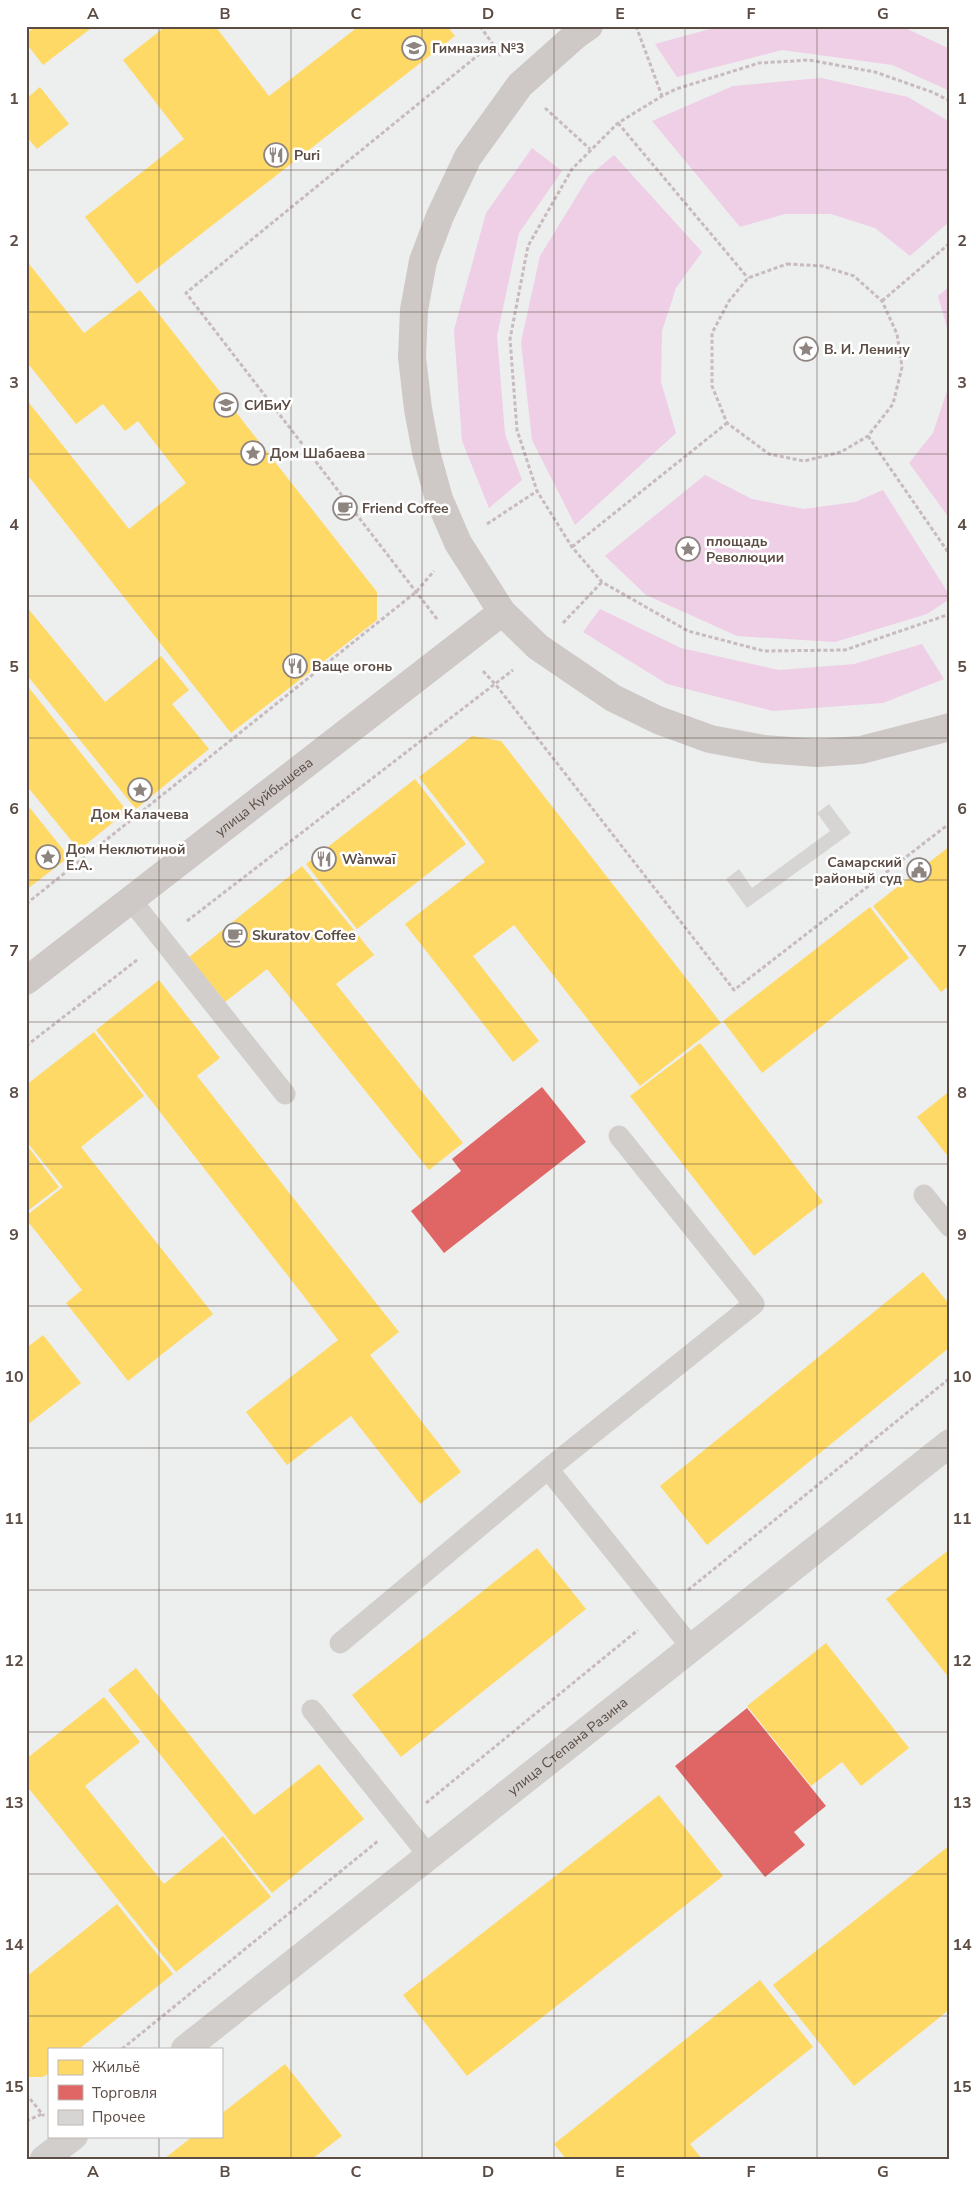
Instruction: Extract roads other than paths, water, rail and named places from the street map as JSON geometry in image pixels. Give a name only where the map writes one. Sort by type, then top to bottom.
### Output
[{"type":"main road","points":[[578,29],[520,85],[468,157],[440,216],[423,261],[414,310],[412,357],[418,408],[439,499],[458,543],[502,612],[538,648],[614,698],[658,720],[710,739],[764,749],[817,753],[861,750],[950,727]]},
{"type":"main road","name":"улица Куйбышева","points":[[26,981],[502,612]]},
{"type":"street","name":"улица Степана Разина","points":[[186,2048],[950,1443]]},
{"type":"street","points":[[44,2159],[71,2138]]},
{"type":"lane","points":[[131,900],[285,1094]]},
{"type":"lane","points":[[340,1643],[548,1469],[754,1304],[619,1136]]},
{"type":"lane","points":[[924,1195],[950,1227]]},
{"type":"lane","points":[[548,1469],[692,1648]]},
{"type":"lane","points":[[312,1710],[429,1856]]},
{"type":"place","name":"Гимназия №3","points":[[414,48]]},
{"type":"place","name":"Puri","points":[[276,155]]},
{"type":"place","name":"В. И. Ленину","points":[[806,349]]},
{"type":"place","name":"СИБиУ","points":[[226,405]]},
{"type":"place","name":"Дом Шабаева","points":[[253,453]]},
{"type":"place","name":"Friend Coffee","points":[[345,508]]},
{"type":"place","name":"площадь Революции","points":[[688,549]]},
{"type":"place","name":"Ваще огонь","points":[[295,666]]},
{"type":"place","name":"Дом Калачева","points":[[140,790]]},
{"type":"place","name":"Дом Неклютиной Е.А.","points":[[48,857]]},
{"type":"place","name":"Wànwaī","points":[[324,859]]},
{"type":"place","name":"Самарский районый суд","points":[[919,870]]},
{"type":"place","name":"Skuratov Coffee","points":[[235,935]]}]
